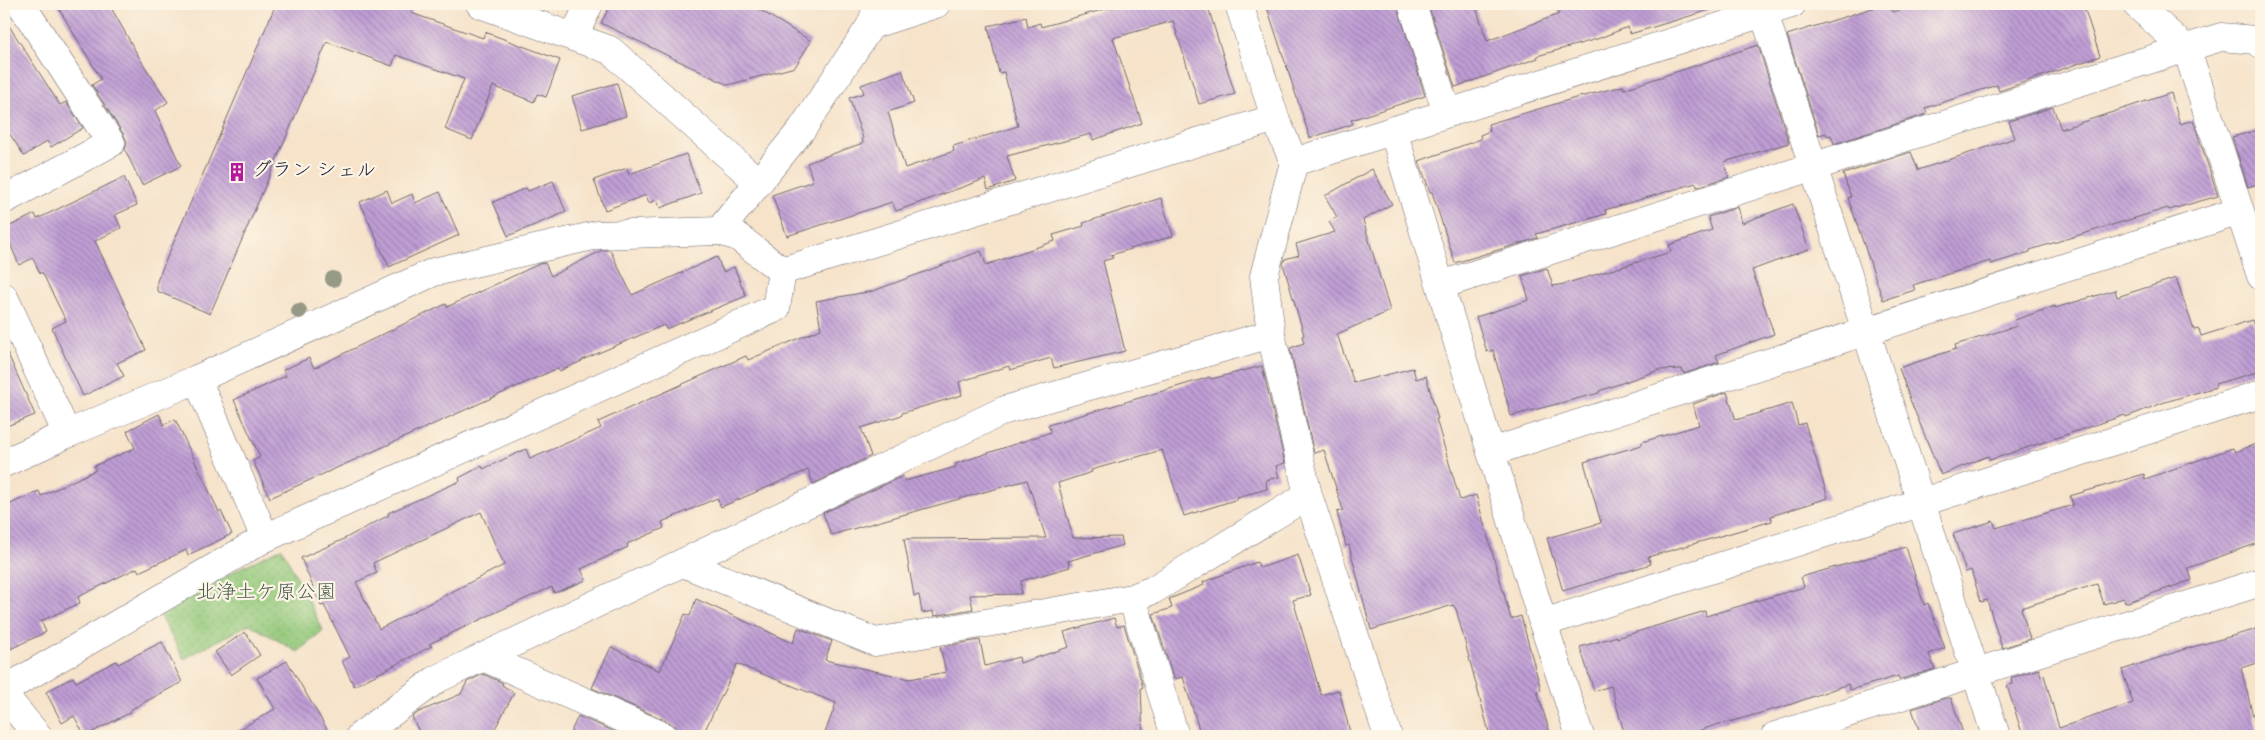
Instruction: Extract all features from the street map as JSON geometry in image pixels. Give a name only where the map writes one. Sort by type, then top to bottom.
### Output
[{"type":"street","points":[[4,200],[111,143],[20,4]]},
{"type":"street","points":[[480,4],[610,50],[758,182]]},
{"type":"street","points":[[574,37],[589,4]]},
{"type":"street","points":[[719,231],[802,129],[874,14],[936,4]]},
{"type":"street","points":[[1239,4],[1275,118],[1294,162],[1264,276],[1271,334],[1308,495],[1388,736]]},
{"type":"street","points":[[1412,4],[1447,113]]},
{"type":"street","points":[[1294,162],[1762,8],[1792,4]]},
{"type":"street","points":[[2136,4],[2187,50],[2261,276]]},
{"type":"street","points":[[1762,8],[1996,736]]},
{"type":"street","points":[[1441,284],[2187,50],[2221,37],[2255,40],[2261,44]]},
{"type":"street","points":[[782,270],[1275,118]]},
{"type":"street","points":[[1394,130],[1543,623],[1580,736]]},
{"type":"street","points":[[1491,452],[2240,211]]},
{"type":"street","points":[[4,463],[197,379],[434,272],[597,235],[719,231],[738,238],[782,270]]},
{"type":"street","points":[[4,690],[265,538],[776,308],[782,270]]},
{"type":"street","points":[[4,297],[67,434]]},
{"type":"street","points":[[360,736],[437,679],[1005,410],[1271,334]]},
{"type":"street","points":[[197,379],[265,538]]},
{"type":"street","points":[[1543,623],[2261,394]]},
{"type":"street","points":[[683,562],[875,642],[1132,598],[1153,590],[1308,495]]},
{"type":"street","points":[[1775,736],[2261,582]]},
{"type":"street","points":[[1132,598],[1175,736]]},
{"type":"street","points":[[483,657],[663,736]]},
{"type":"street","points":[[4,695],[38,736]]},
{"type":"green space","name":"北浄土ケ原公園","points":[[282,548],[323,630],[298,652],[249,624],[184,659],[159,614],[242,567]]},
{"type":"building","points":[[56,4],[109,4],[140,59],[168,102],[155,111],[181,166],[142,185],[125,150],[127,142],[124,135],[92,85],[101,79]]},
{"type":"building","points":[[276,4],[415,4],[411,13],[483,38],[485,32],[560,60],[546,97],[537,94],[534,102],[493,86],[472,140],[445,129],[464,79],[396,55],[392,66],[327,42],[210,314],[157,291],[157,281]]},
{"type":"building","points":[[611,4],[750,4],[811,41],[795,67],[728,85],[601,23]]},
{"type":"building","points":[[1123,4],[1207,4],[1235,94],[1199,104],[1173,21],[1113,38],[1142,123],[1093,140],[1091,134],[1007,156],[1015,181],[988,190],[985,179],[896,211],[892,202],[787,236],[772,195],[813,181],[807,163],[863,143],[849,98],[864,93],[861,85],[902,70],[914,103],[888,112],[905,168],[954,151],[953,146],[1018,126],[1004,72],[999,73],[988,26],[1026,17],[1028,27],[1040,23],[1041,27]]},
{"type":"building","points":[[1266,4],[1397,4],[1425,96],[1351,120],[1353,124],[1310,138]]},
{"type":"building","points":[[1428,4],[1475,4],[1487,41],[1559,14],[1556,4],[1709,4],[1710,10],[1630,34],[1628,27],[1597,39],[1537,56],[1538,58],[1455,87]]},
{"type":"building","points":[[1890,4],[1893,12],[1918,4],[2083,4],[2100,56],[1999,91],[1997,85],[1925,108],[1927,114],[1834,144],[1831,135],[1827,136],[1826,133],[1819,135],[1787,35]]},
{"type":"building","points":[[4,18],[60,105],[66,102],[83,128],[51,147],[47,141],[24,156],[4,125]]},
{"type":"building","points":[[1758,45],[1789,143],[1724,162],[1729,177],[1697,187],[1696,183],[1605,210],[1606,214],[1536,234],[1538,238],[1455,263],[1432,192],[1430,192],[1419,161],[1481,139],[1480,135],[1490,131],[1488,124],[1572,99],[1623,86],[1624,89]]},
{"type":"building","points":[[617,83],[626,116],[582,129],[572,96]]},
{"type":"building","points":[[2171,93],[2180,124],[2193,120],[2218,196],[2169,210],[2168,208],[2030,250],[2030,252],[1991,264],[1990,261],[1913,285],[1915,290],[1883,300],[1848,198],[1851,197],[1843,174],[1911,152],[1918,170],[2015,138],[2009,121],[2053,107],[2061,129]]},
{"type":"building","points":[[2261,129],[2261,183],[2248,187],[2232,137]]},
{"type":"building","points":[[686,154],[701,193],[660,208],[657,200],[649,203],[646,195],[605,210],[594,180],[627,168],[629,174]]},
{"type":"building","points":[[1372,169],[1392,204],[1363,220],[1390,311],[1337,334],[1354,383],[1413,368],[1416,379],[1426,376],[1438,419],[1436,419],[1460,500],[1476,495],[1511,619],[1521,616],[1541,690],[1537,691],[1551,736],[1490,736],[1456,609],[1453,605],[1371,630],[1349,545],[1346,546],[1337,512],[1343,510],[1324,450],[1314,453],[1290,348],[1304,343],[1302,336],[1304,335],[1283,264],[1285,259],[1299,255],[1296,244],[1335,232],[1329,222],[1337,217],[1325,196]]},
{"type":"building","points":[[124,177],[137,205],[115,215],[121,228],[95,241],[146,350],[117,363],[124,376],[83,396],[52,328],[66,321],[33,258],[19,265],[4,229],[35,214],[37,219]]},
{"type":"building","points":[[553,181],[566,212],[508,236],[493,202],[526,188],[528,191]]},
{"type":"building","points":[[387,190],[392,203],[412,194],[415,203],[440,192],[459,235],[389,267],[360,202]]},
{"type":"building","points":[[1161,198],[1173,236],[1111,255],[1113,258],[1103,261],[1125,351],[1054,368],[1051,358],[1010,370],[1009,366],[959,382],[962,395],[902,413],[902,415],[861,428],[871,456],[813,484],[808,470],[721,507],[717,498],[662,522],[664,528],[627,544],[628,547],[581,569],[586,580],[554,593],[552,587],[507,607],[429,644],[432,646],[354,686],[342,661],[350,657],[324,605],[321,606],[301,558],[340,541],[389,515],[388,513],[460,481],[459,478],[482,466],[483,469],[526,449],[530,459],[601,428],[598,422],[746,356],[748,360],[821,329],[816,301],[873,291],[981,251],[986,265],[1055,241],[1053,235],[1084,226],[1083,223]],"holes":[[[481,512],[504,565],[379,629],[356,582],[377,573],[373,563]]]},
{"type":"building","points":[[1793,204],[1809,249],[1752,270],[1774,334],[1716,355],[1719,362],[1684,374],[1682,369],[1659,370],[1599,391],[1599,393],[1511,416],[1493,350],[1487,352],[1476,317],[1529,300],[1522,276],[1547,268],[1553,286],[1564,284],[1671,252],[1669,245],[1712,230],[1708,217],[1738,207],[1742,223]]},
{"type":"building","points":[[603,250],[610,250],[632,295],[717,257],[723,272],[734,267],[746,296],[666,329],[664,325],[559,371],[558,368],[270,498],[253,461],[260,457],[234,400],[286,376],[283,370],[309,358],[314,368],[446,304],[447,307],[539,264],[545,263],[551,276]]},
{"type":"building","points":[[2176,278],[2194,330],[2199,329],[2201,336],[2252,320],[2261,348],[2261,371],[2215,384],[2216,387],[1990,460],[1988,456],[1941,475],[1899,368],[1956,349],[1955,345],[2017,326],[2015,320],[2055,306],[2055,308],[2115,290],[2117,297]]},
{"type":"building","points":[[4,345],[35,415],[4,427]]},
{"type":"building","points":[[1262,366],[1285,463],[1276,466],[1279,477],[1266,480],[1267,489],[1237,497],[1238,499],[1184,516],[1162,450],[1091,470],[1092,472],[1058,483],[1073,538],[1121,537],[1123,545],[1068,561],[1070,567],[1021,581],[1021,594],[970,595],[973,609],[934,616],[933,611],[922,613],[919,595],[914,596],[904,539],[1046,538],[1027,480],[831,535],[823,513],[903,476],[905,481],[956,467],[955,464],[1051,432],[1048,425],[1210,377],[1211,379]]},
{"type":"building","points":[[1727,392],[1736,420],[1792,403],[1798,425],[1805,423],[1828,498],[1771,516],[1772,521],[1648,557],[1651,564],[1563,591],[1547,538],[1601,523],[1584,462],[1642,445],[1642,442],[1699,425],[1693,404]]},
{"type":"building","points":[[159,414],[164,425],[175,419],[219,512],[221,511],[232,534],[188,555],[186,550],[139,572],[137,568],[78,597],[80,603],[41,621],[46,632],[4,652],[4,507],[39,491],[41,496],[96,470],[94,466],[135,448],[127,431]]},
{"type":"building","points":[[2261,442],[2261,542],[2188,568],[2192,580],[2125,603],[2124,598],[2104,604],[2097,584],[2021,608],[2030,639],[2002,648],[1987,600],[1981,602],[1971,570],[1966,572],[1953,534],[1993,521],[1996,528],[2073,505],[2070,496],[2144,474],[2145,479],[2233,448],[2235,452]]},
{"type":"building","points":[[1906,547],[1924,605],[1928,603],[1945,648],[1929,654],[1935,669],[1899,680],[1898,676],[1850,690],[1848,684],[1789,705],[1722,723],[1683,736],[1625,736],[1611,686],[1594,691],[1580,647],[1617,636],[1617,638],[1705,611],[1706,616],[1804,587],[1801,577]]},
{"type":"building","points":[[1298,555],[1311,595],[1293,600],[1321,695],[1339,690],[1351,736],[1201,736],[1183,677],[1174,679],[1153,614],[1172,608],[1169,599],[1204,585],[1203,582],[1257,562],[1260,568]]},
{"type":"building","points":[[696,599],[793,643],[798,628],[832,641],[825,660],[910,679],[946,672],[940,647],[980,640],[985,666],[1019,657],[1020,663],[1069,647],[1064,632],[1114,618],[1117,627],[1124,625],[1143,687],[1141,688],[1143,736],[824,736],[836,703],[737,664],[702,736],[678,736],[676,727],[669,722],[592,688],[611,647],[660,671],[685,614],[690,616]]},
{"type":"building","points":[[2261,628],[2261,662],[2241,668],[2258,736],[2023,736],[2007,686],[2012,684],[2011,678],[2039,669],[2041,676],[2044,675],[2059,728],[2133,703],[2122,670],[2182,650]]},
{"type":"building","points":[[245,632],[260,655],[231,675],[215,652]]},
{"type":"building","points":[[162,642],[182,682],[85,736],[74,716],[62,723],[46,692],[73,677],[76,682],[116,661],[118,664]]},
{"type":"building","points":[[287,661],[331,736],[228,736],[275,709],[257,678]]},
{"type":"building","points":[[483,674],[503,683],[502,685],[514,693],[491,736],[421,736],[412,717],[419,712],[461,694],[467,682]]},
{"type":"building","points":[[1951,698],[1964,736],[1921,736],[1912,709]]},
{"type":"building","points":[[578,716],[625,736],[569,736]]},
{"type":"place","name":"グラン シェル","points":[[237,172]]}]
